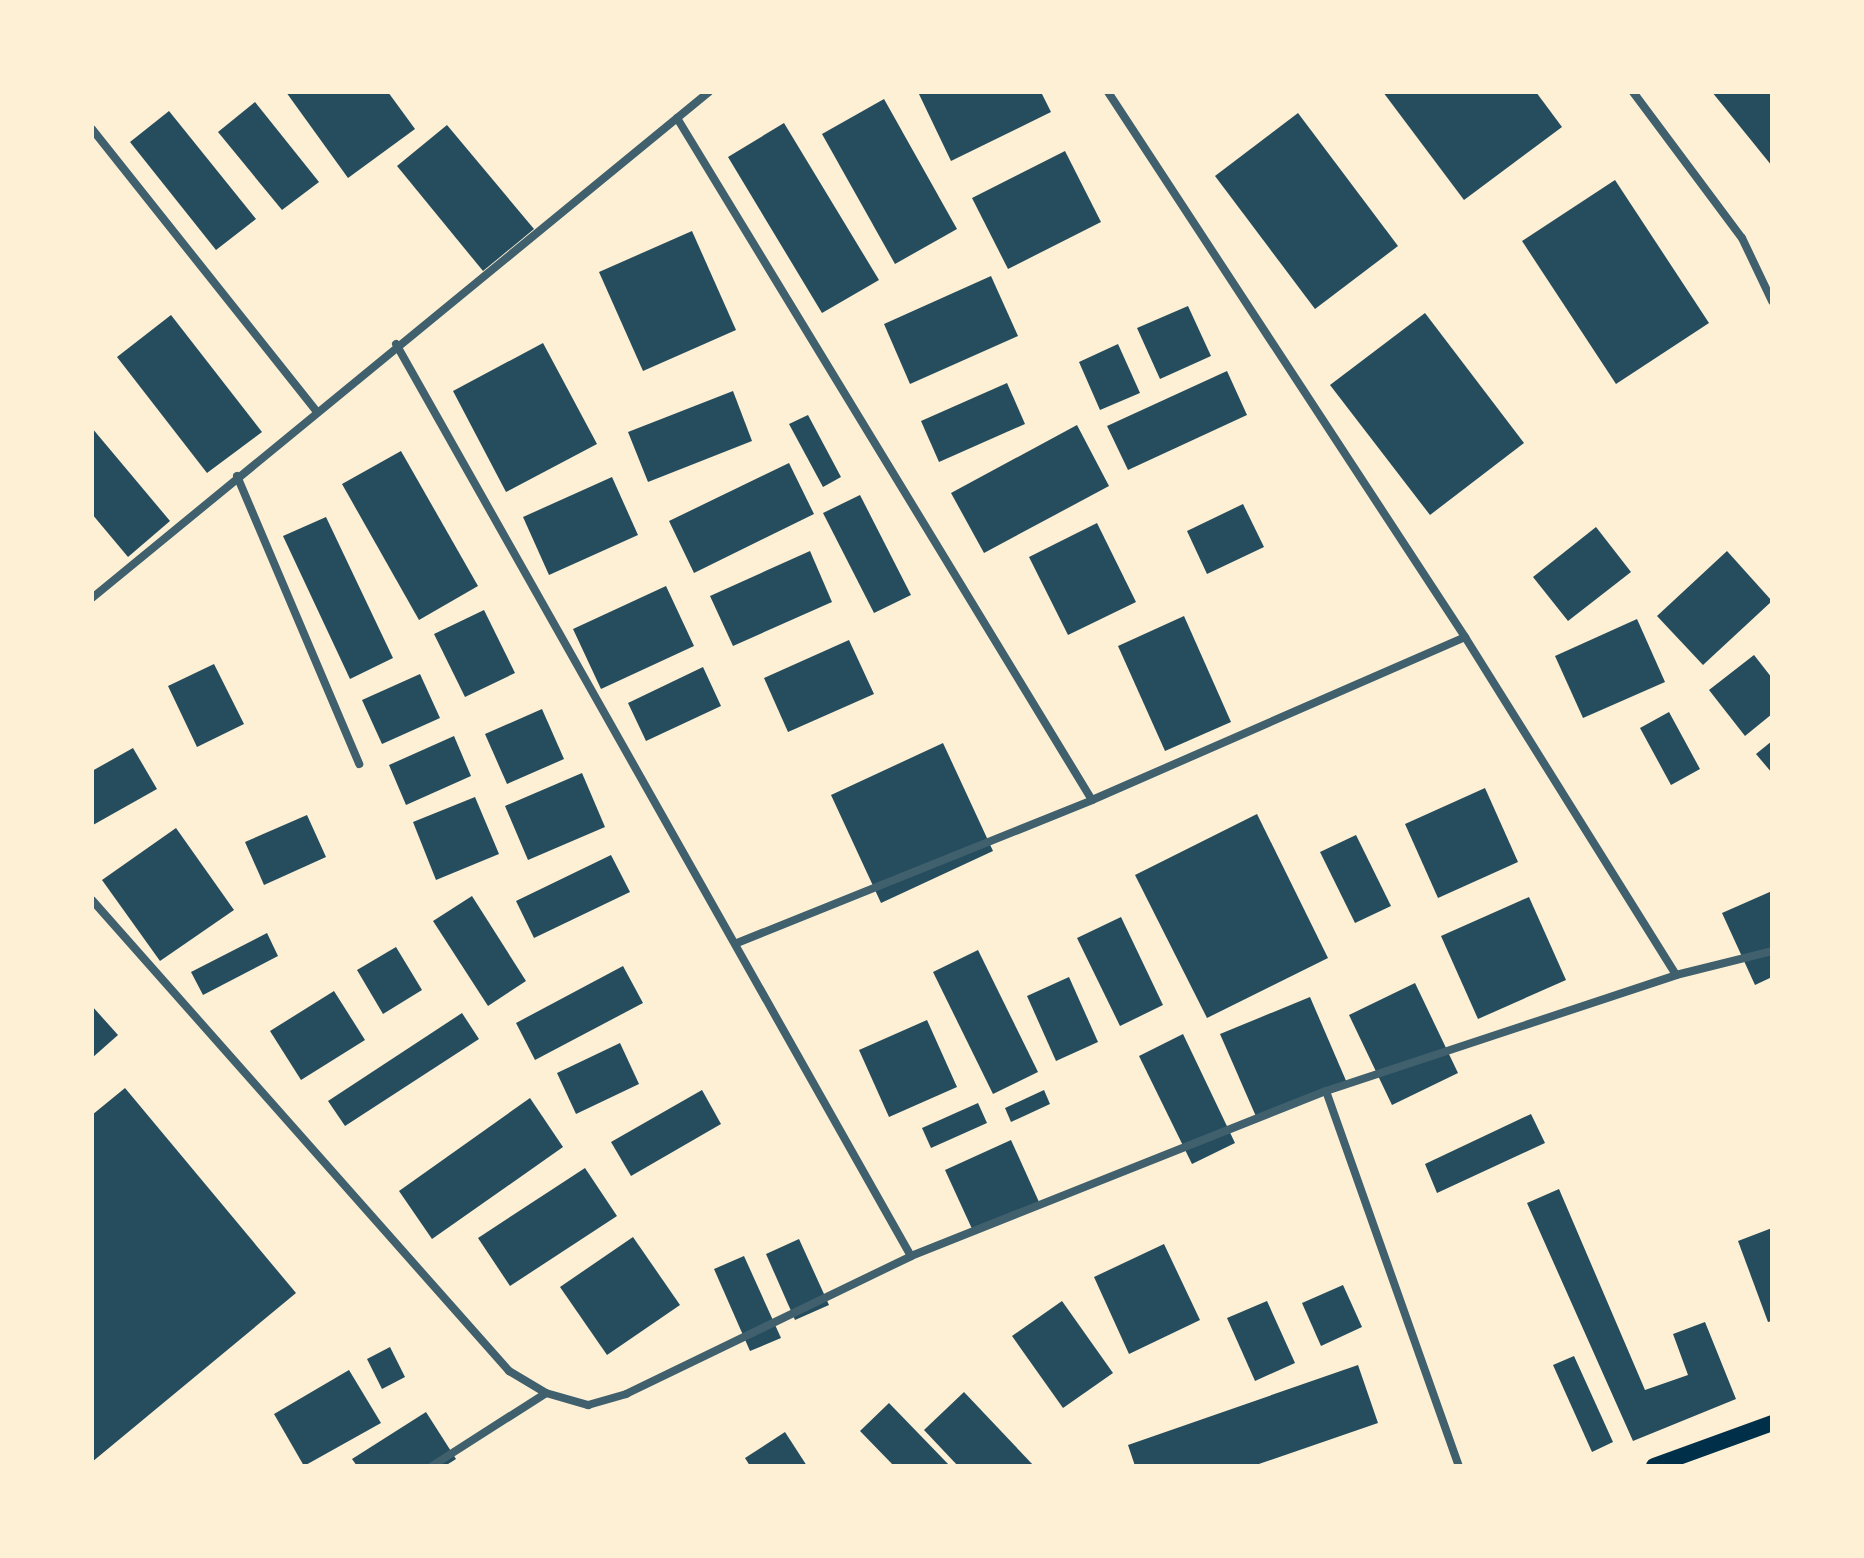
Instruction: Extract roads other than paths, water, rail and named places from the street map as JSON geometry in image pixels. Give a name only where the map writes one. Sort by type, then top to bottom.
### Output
[{"type":"main road","points":[[1654,1466],[1772,1423]]},
{"type":"street","points":[[92,598],[396,344],[709,92]]},
{"type":"street","points":[[1108,92],[1465,637],[1676,975]]},
{"type":"street","points":[[1633,92],[1742,238],[1772,301]]},
{"type":"street","points":[[677,118],[1092,800]]},
{"type":"street","points":[[92,129],[316,411]]},
{"type":"street","points":[[396,344],[911,1256]]},
{"type":"street","points":[[237,476],[359,764]]},
{"type":"street","points":[[737,943],[1092,800],[1465,637]]},
{"type":"street","points":[[92,900],[509,1371],[546,1393],[588,1405],[626,1394],[911,1256],[1326,1091],[1676,975],[1772,951]]},
{"type":"street","points":[[1326,1091],[1459,1466]]},
{"type":"street","points":[[432,1466],[546,1393]]}]
